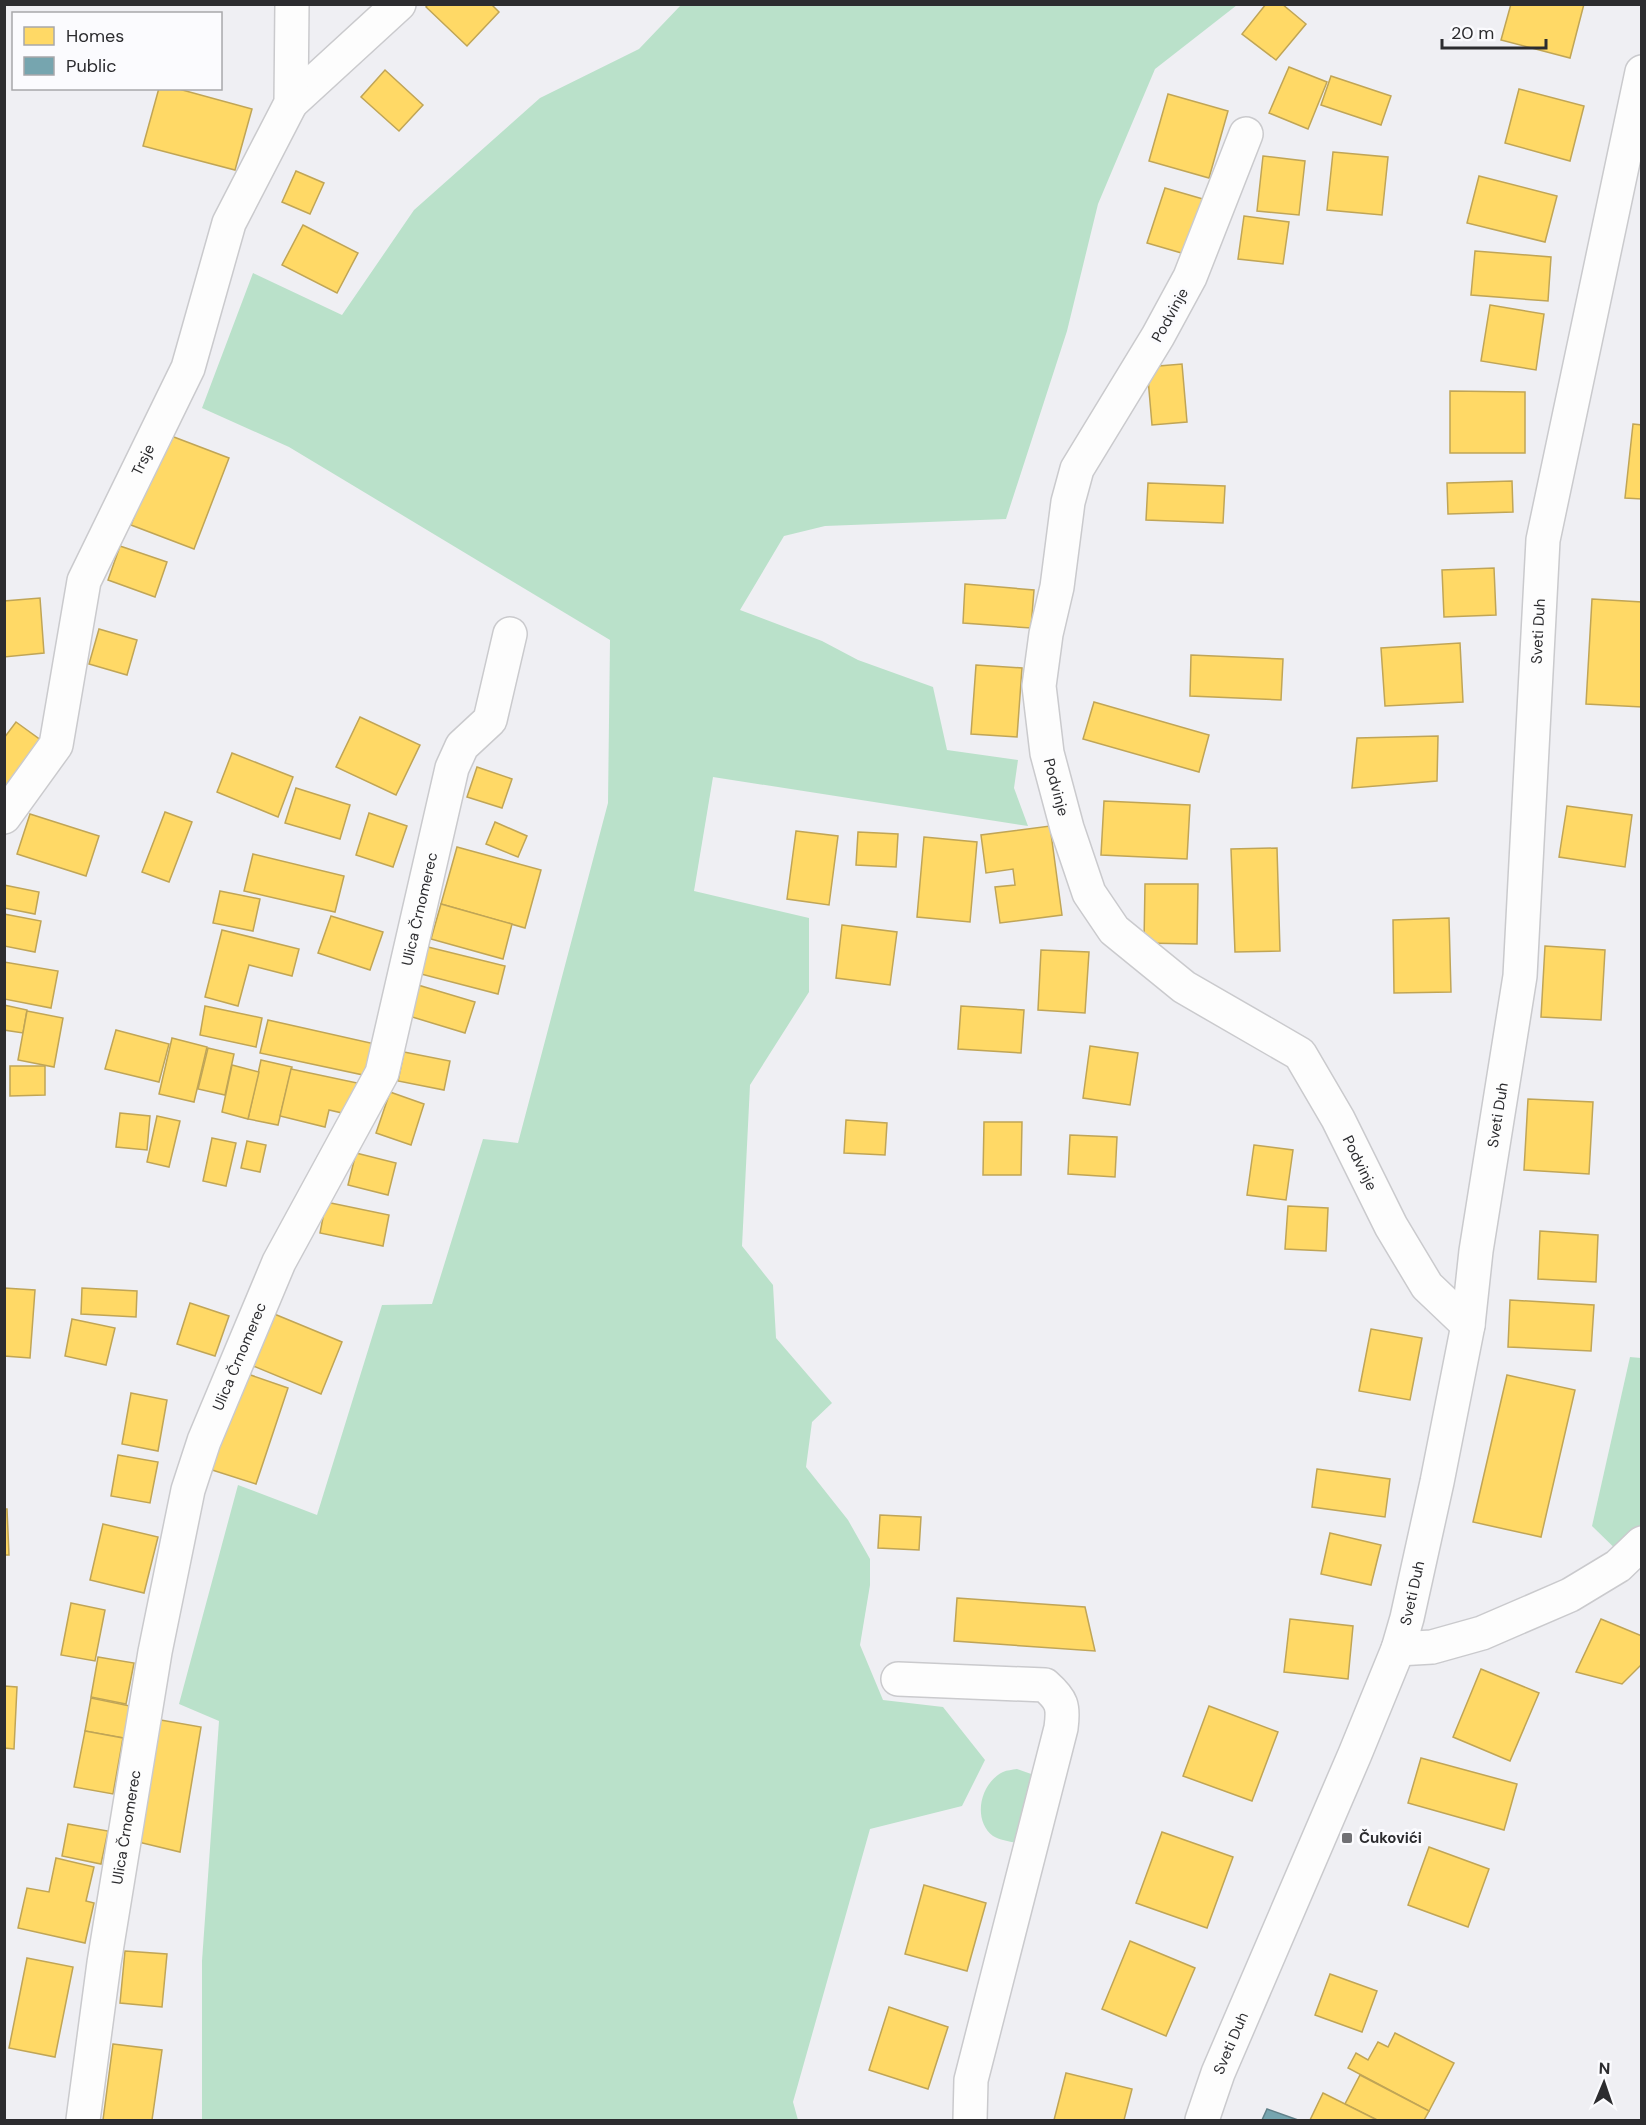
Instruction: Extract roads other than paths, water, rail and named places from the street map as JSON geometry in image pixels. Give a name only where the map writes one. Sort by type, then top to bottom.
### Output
[{"type":"street","name":"Trsje","points":[[291,103],[292,4]]},
{"type":"street","name":"Trsje","points":[[4,817],[56,745],[84,581],[188,368],[229,223],[291,103],[399,4]]},
{"type":"street","name":"Sveti Duh","points":[[1202,2121],[1226,2053],[1398,1649],[1437,1482],[1468,1325],[1476,1251],[1520,976],[1543,540],[1641,72]]},
{"type":"street","name":"Podvinje","points":[[1246,134],[1190,277],[1158,336],[1077,469],[1068,502],[1057,587],[1046,634],[1039,686],[1047,753],[1067,828],[1089,893],[1114,930],[1184,987],[1300,1054],[1338,1119],[1391,1226],[1427,1286],[1468,1325]]},
{"type":"street","name":"Ulica Črnomerec","points":[[83,2121],[105,1963],[155,1652],[188,1490],[204,1441],[279,1262],[382,1073],[452,768],[462,746],[490,720],[510,634]]},
{"type":"street","points":[[1398,1649],[1432,1647],[1482,1633],[1570,1595],[1618,1566],[1641,1543]]},
{"type":"street","points":[[898,1679],[1045,1685],[1057,1695],[1064,1710],[971,2080],[970,2121]]},
{"type":"place","name":"Čukovići","points":[[1347,1838]]}]
